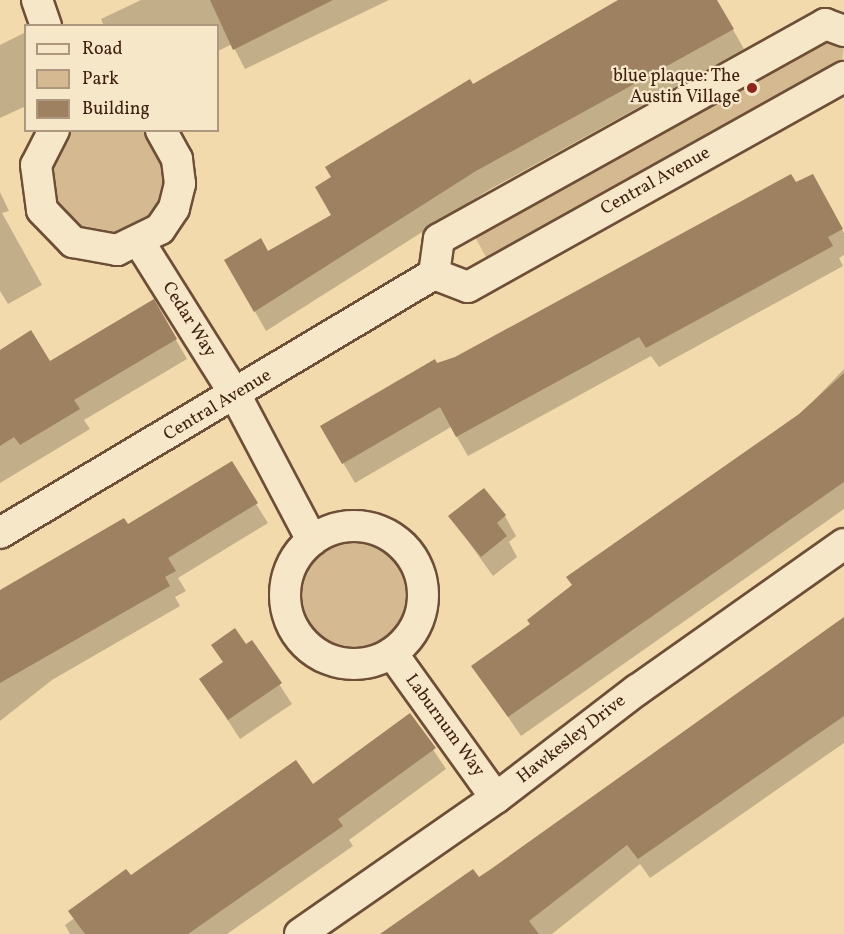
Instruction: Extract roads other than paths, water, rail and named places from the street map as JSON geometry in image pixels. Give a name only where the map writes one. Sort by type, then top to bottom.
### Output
[{"type":"street","points":[[37,0],[45,24]]},
{"type":"street","points":[[434,274],[439,239],[825,24],[844,31]]},
{"type":"street","name":"Central Avenue","points":[[0,533],[236,396],[434,274],[468,287],[844,77]]},
{"type":"street","points":[[53,132],[36,165],[35,188],[55,229],[95,250],[140,243],[160,229],[180,184],[177,159],[161,132]]},
{"type":"street","name":"Cedar Way","points":[[140,243],[236,396]]},
{"type":"street","points":[[236,396],[312,540]]},
{"type":"street","points":[[353,525],[375,529],[410,555],[423,597],[409,639],[392,653],[370,663],[347,664],[304,645],[288,614],[286,579],[312,540],[353,525]]},
{"type":"street","name":"Hawkesley Drive","points":[[300,934],[496,798],[637,690],[844,544]]},
{"type":"street","name":"Laburnum Way","points":[[392,653],[496,798]]},
{"type":"place","name":"blue plaque: The Austin Village","points":[[752,88]]}]
